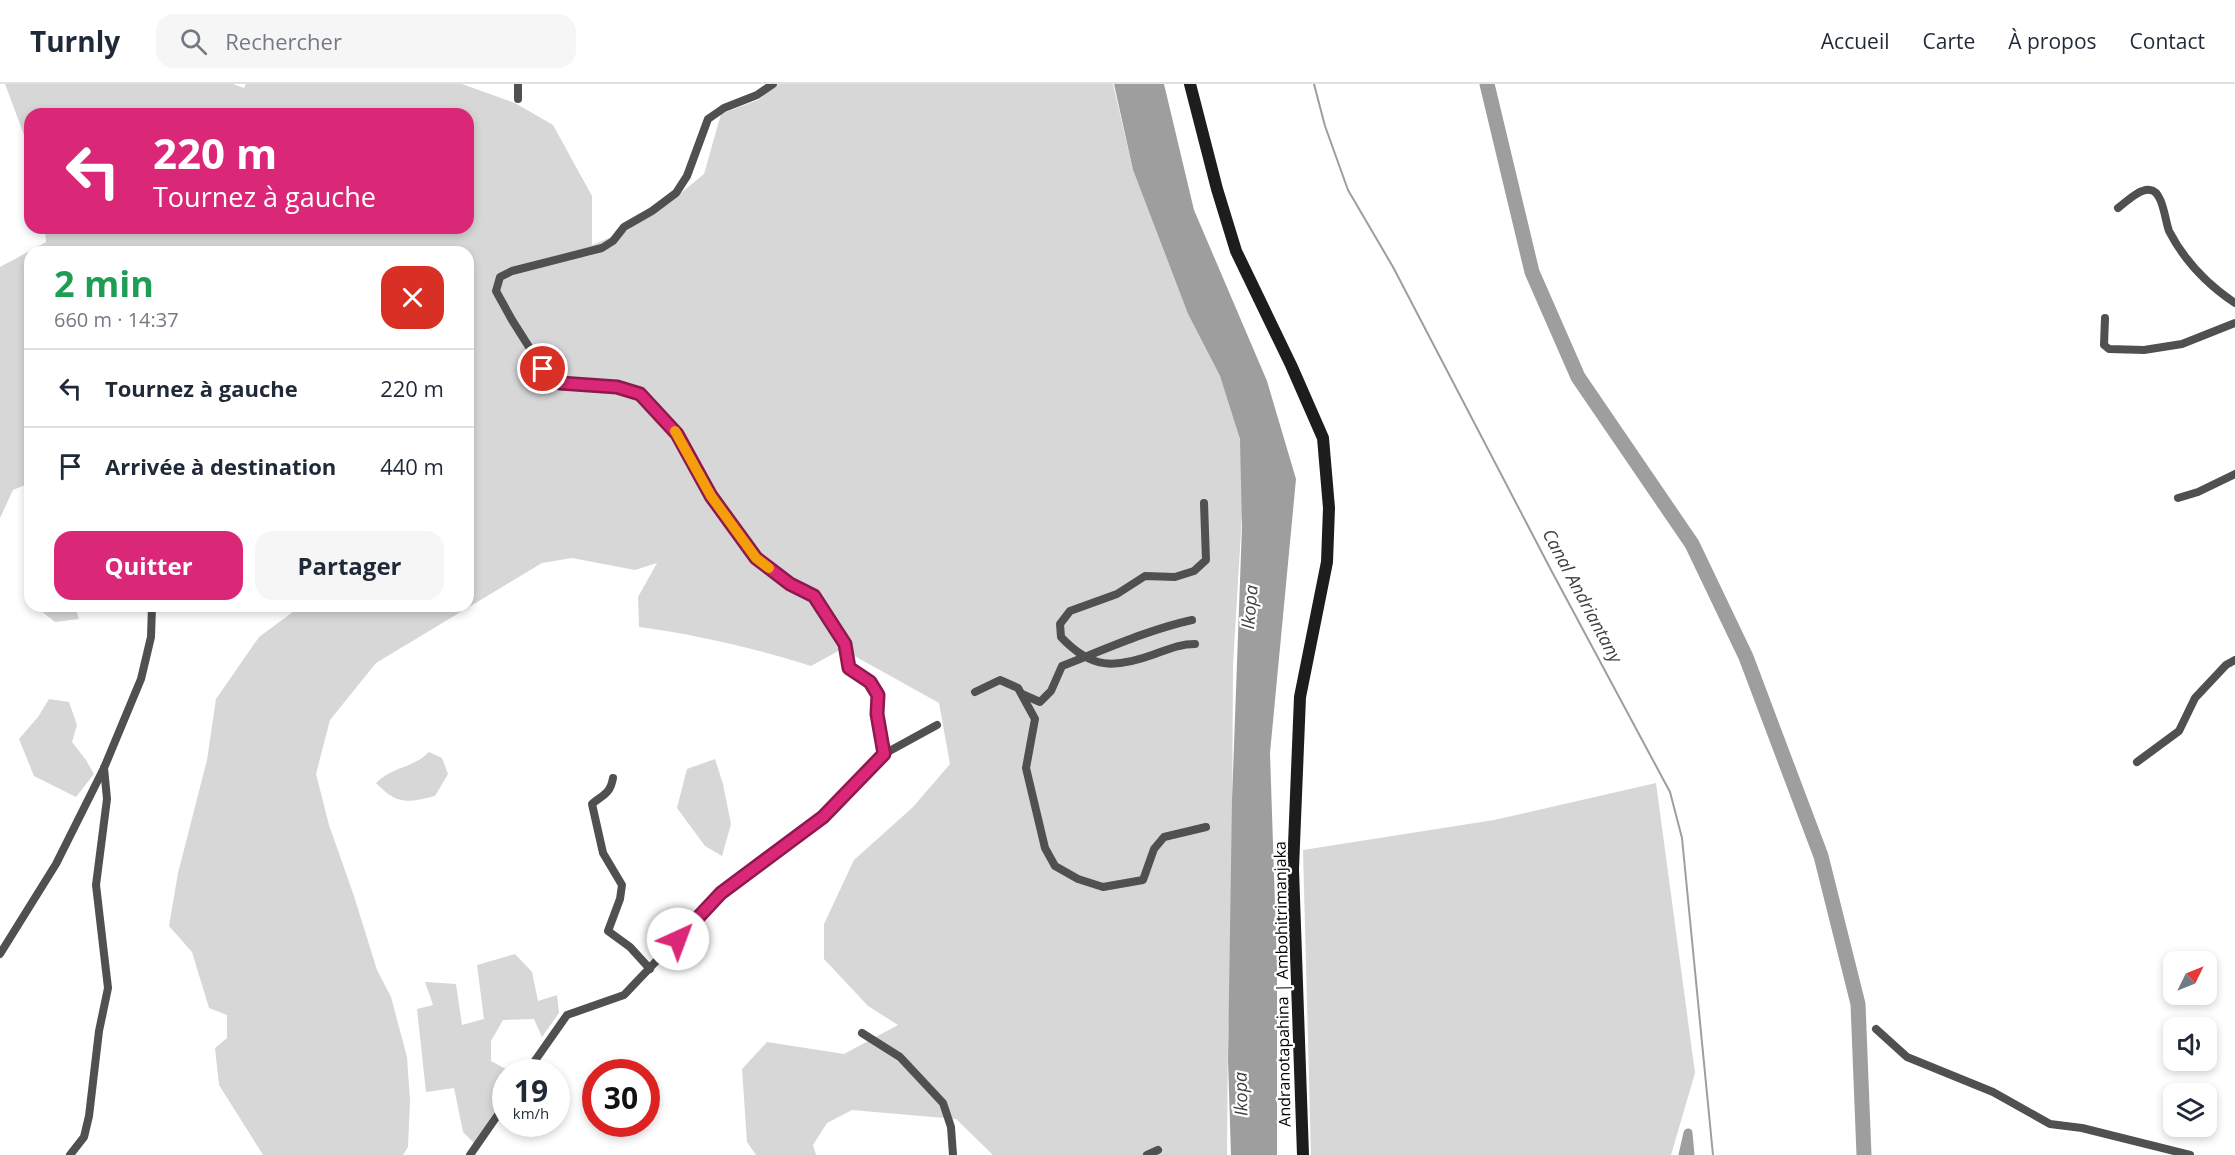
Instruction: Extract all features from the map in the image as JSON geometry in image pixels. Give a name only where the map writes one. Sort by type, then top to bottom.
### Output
[{"type":"main road","name":"Andranotapahina | Ambohitrimanjaka","points":[[1190,84],[1216,189],[1236,252],[1291,365],[1323,438],[1329,508],[1327,562],[1300,697],[1293,870],[1303,1155]]},
{"type":"street","points":[[518,84],[518,99]]},
{"type":"street","points":[[773,84],[757,95],[724,108],[708,119],[687,176],[676,193],[652,211],[624,226],[613,241],[602,248],[512,271],[500,277],[496,291],[543,369],[560,383],[617,387],[640,394],[677,434],[711,496],[756,558],[790,584],[814,596],[845,644],[849,668],[870,682],[878,695],[877,714],[884,754]]},
{"type":"street","points":[[2118,208],[2142,191],[2150,190],[2156,193],[2162,205],[2168,229],[2187,260],[2220,293],[2235,303]]},
{"type":"street","points":[[2105,318],[2104,345],[2109,349],[2144,350],[2182,344],[2235,323]]},
{"type":"street","points":[[2178,498],[2198,492],[2235,474]]},
{"type":"street","points":[[1195,644],[1175,646],[1119,665],[1097,661],[1076,653],[1061,637],[1060,624],[1070,611],[1117,594],[1145,576],[1174,577],[1194,571],[1206,560],[1204,503]]},
{"type":"street","points":[[0,954],[56,864],[104,768],[141,679],[151,637],[152,612]]},
{"type":"street","points":[[1021,693],[1040,702],[1051,691],[1062,666],[1155,630],[1192,620]]},
{"type":"street","points":[[2138,762],[2179,731],[2195,698],[2226,665],[2235,660]]},
{"type":"street","points":[[975,692],[1000,680],[1018,688],[1035,719],[1026,768],[1045,848],[1055,866],[1078,879],[1103,888],[1143,880],[1154,849],[1164,837],[1206,827]]},
{"type":"street","points":[[536,1059],[567,1015],[624,995],[721,893],[823,817],[884,754],[937,725]]},
{"type":"street","points":[[70,1155],[84,1137],[89,1116],[99,1030],[108,988],[96,885],[107,799],[104,768]]},
{"type":"street","points":[[613,778],[612,785],[603,799],[592,804],[603,853],[621,885],[620,899],[608,931],[630,947],[650,969]]},
{"type":"street","points":[[1876,1029],[1907,1057],[1993,1092],[2050,1124],[2082,1128],[2190,1155]]},
{"type":"street","points":[[862,1033],[900,1056],[943,1103],[951,1127],[953,1155]]},
{"type":"street","points":[[470,1155],[492,1123]]},
{"type":"street","points":[[2147,1144],[2149,1155]]},
{"type":"street","points":[[1147,1155],[1158,1150]]},
{"type":"shaded area","points":[[5,84],[233,84],[244,88],[246,84],[462,84],[515,103],[553,125],[592,196],[592,245],[626,231],[676,197],[704,174],[721,114],[758,100],[779,84],[1113,84],[1133,170],[1188,314],[1220,376],[1237,425],[1245,465],[1233,665],[1234,944],[1228,1032],[1227,1155],[993,1155],[956,1119],[852,1110],[827,1123],[813,1145],[816,1155],[756,1155],[747,1142],[742,1069],[767,1042],[844,1054],[898,1025],[868,1006],[824,959],[824,924],[854,860],[913,807],[950,764],[939,703],[842,649],[811,666],[726,643],[639,627],[638,597],[657,563],[635,570],[572,558],[542,563],[474,604],[474,246],[39,246],[46,242],[45,234],[474,234],[474,108],[24,108],[24,135]]},
{"type":"shaded area","points":[[24,254],[24,485],[13,490],[0,518],[0,267]]},
{"type":"shaded area","points":[[42,612],[77,612],[79,619],[55,622]]},
{"type":"shaded area","points":[[293,612],[461,612],[376,663],[330,720],[316,774],[329,825],[377,970],[391,997],[407,1057],[410,1101],[408,1147],[403,1155],[263,1155],[219,1085],[215,1048],[227,1038],[227,1015],[209,1008],[192,952],[169,926],[178,873],[207,760],[216,699],[259,637]]},
{"type":"shaded area","points":[[49,699],[69,702],[77,725],[72,742],[94,774],[76,797],[34,776],[19,739],[38,717]]},
{"type":"shaded area","points":[[429,752],[442,758],[448,774],[435,796],[410,801],[397,799],[376,783],[389,773],[423,758]]},
{"type":"shaded area","points":[[715,759],[731,824],[722,856],[705,846],[677,808],[687,769]]},
{"type":"shaded area","points":[[1656,783],[1695,1073],[1671,1155],[1311,1155],[1303,850],[1494,820]]},
{"type":"shaded area","points":[[515,954],[532,972],[538,1001],[557,995],[559,1013],[542,1037],[534,1019],[503,1020],[491,1041],[492,1116],[474,1143],[463,1132],[454,1088],[426,1092],[417,1009],[433,1005],[425,982],[456,984],[462,1025],[484,1019],[477,965]]},
{"type":"water","name":"Ikopa","points":[[1114,84],[1164,84],[1194,210],[1267,381],[1296,479],[1270,753],[1277,965],[1277,1155],[1231,1155],[1228,1060],[1232,800],[1242,526],[1240,439],[1220,376],[1188,314],[1133,170]]},
{"type":"waterway","name":"Canal Andriantany","points":[[1314,84],[1325,126],[1348,190],[1393,267],[1670,792],[1682,838],[1713,1155]]},
{"type":"waterway","points":[[1487,84],[1532,272],[1578,377],[1692,544],[1746,657],[1821,856],[1858,1004],[1864,1155]]},
{"type":"waterway","points":[[1683,1155],[1688,1133],[1690,1155]]},
{"type":"slow traffic","points":[[675,431],[711,496],[756,558],[769,568]]},
{"type":"route","points":[[543,369],[560,383],[617,387],[640,394],[677,434],[711,496],[756,558],[790,584],[814,596],[845,644],[849,668],[870,682],[878,695],[877,714],[884,754],[823,817],[721,893],[678,939]]}]
